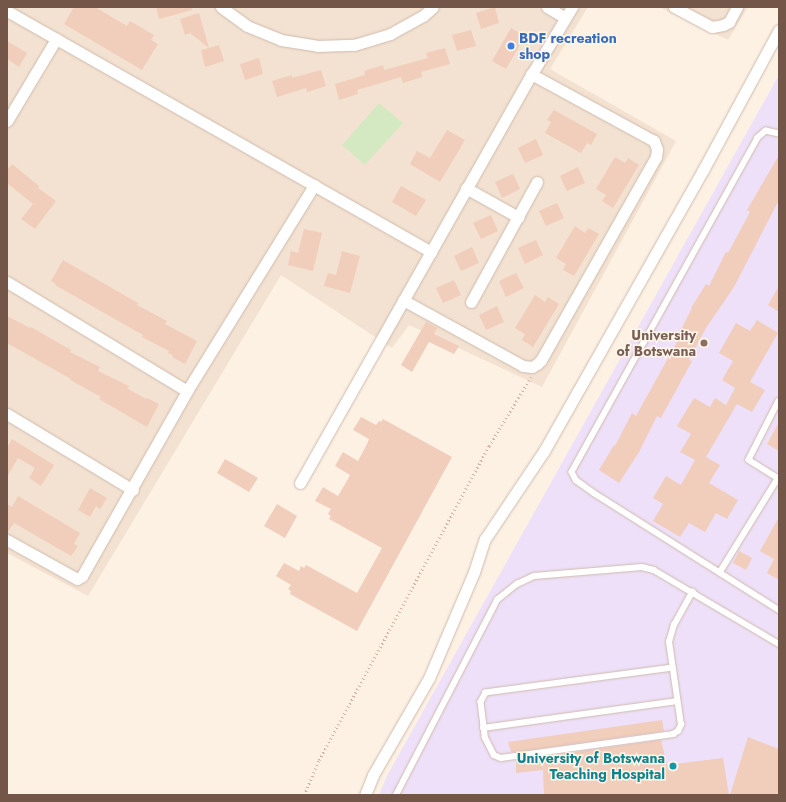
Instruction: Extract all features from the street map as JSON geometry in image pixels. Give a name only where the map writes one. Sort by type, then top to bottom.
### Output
[{"type":"street","points":[[221,7],[246,26],[281,40],[317,46],[354,45],[390,34],[423,16],[433,7]]},
{"type":"street","points":[[547,7],[565,18]]},
{"type":"street","points":[[300,482],[531,74],[572,7]]},
{"type":"street","points":[[674,7],[712,27],[729,22],[737,7]]},
{"type":"street","points":[[7,11],[431,252]]},
{"type":"street","points":[[365,795],[373,775],[429,678],[474,572],[484,539],[544,451],[703,170],[779,30]]},
{"type":"street","points":[[7,121],[56,39]]},
{"type":"street","points":[[403,300],[523,366],[532,367],[541,360],[656,157],[657,149],[654,141],[531,74]]},
{"type":"street","points":[[471,302],[537,182]]},
{"type":"street","points":[[7,540],[78,579],[82,576],[133,490],[187,392],[314,185]]},
{"type":"street","points":[[466,188],[518,217]]},
{"type":"street","points":[[7,282],[187,392]]},
{"type":"street","points":[[7,414],[133,490]]},
{"type":"lane","points":[[779,134],[766,132],[758,138],[572,472],[576,480],[594,493],[779,610]]},
{"type":"lane","points":[[720,572],[778,478],[749,460],[779,401]]},
{"type":"lane","points":[[396,795],[497,600],[517,584],[534,576],[642,567],[654,570],[779,644]]},
{"type":"lane","points":[[672,668],[486,693],[481,702],[484,737],[494,755],[501,758],[673,734],[681,728],[672,668],[670,642],[674,625],[692,592]]},
{"type":"lane","points":[[483,728],[677,701]]},
{"type":"path","points":[[304,795],[319,760],[489,446],[541,360]]},
{"type":"shaded area","points":[[7,7],[588,7],[550,69],[676,141],[542,387],[409,325],[392,348],[281,275],[88,596],[7,553]]},
{"type":"shaded area","points":[[659,7],[748,7],[728,40]]},
{"type":"shaded area","name":"University of Botswana","points":[[779,75],[779,795],[379,795],[388,774]]},
{"type":"green space","points":[[379,103],[403,123],[365,165],[342,145]]},
{"type":"building","points":[[74,7],[95,7],[127,26],[130,21],[154,35],[151,40],[158,44],[142,70],[64,24]]},
{"type":"building","points":[[156,7],[192,7],[192,10],[159,19]]},
{"type":"building","points":[[495,7],[499,23],[481,29],[476,13]]},
{"type":"building","points":[[199,13],[209,48],[190,33],[185,35],[180,19]]},
{"type":"building","points":[[511,28],[525,36],[506,69],[492,61]]},
{"type":"building","points":[[471,30],[476,46],[457,51],[452,35]]},
{"type":"building","points":[[7,41],[27,53],[19,67],[7,59]]},
{"type":"building","points":[[219,45],[224,61],[205,67],[201,50]]},
{"type":"building","points":[[445,48],[450,64],[421,72],[422,77],[403,83],[401,77],[357,90],[358,94],[339,100],[335,84],[365,75],[364,71],[383,65],[384,70],[428,58],[426,53]]},
{"type":"building","points":[[259,58],[263,74],[245,80],[240,64]]},
{"type":"building","points":[[321,70],[326,86],[307,92],[306,88],[277,97],[272,81],[292,75],[292,78]]},
{"type":"building","points":[[554,110],[597,134],[591,145],[587,143],[581,153],[545,133],[551,122],[547,120]]},
{"type":"building","points":[[447,130],[465,140],[440,182],[410,164],[417,151],[430,158]]},
{"type":"building","points":[[536,139],[543,155],[525,163],[518,148]]},
{"type":"building","points":[[779,155],[779,200],[734,287],[706,328],[689,360],[692,361],[661,418],[657,416],[639,452],[619,483],[599,470],[614,445],[615,446],[632,413],[636,416],[678,340],[676,339],[691,308],[706,284],[709,286],[726,252],[728,253],[750,212],[747,210]]},
{"type":"building","points":[[615,157],[625,163],[628,158],[639,165],[613,208],[602,201],[606,195],[596,189]]},
{"type":"building","points":[[12,164],[39,186],[38,188],[56,201],[35,229],[21,219],[33,204],[7,183],[7,170]]},
{"type":"building","points":[[578,167],[585,183],[567,191],[560,176]]},
{"type":"building","points":[[513,174],[520,189],[502,198],[495,182]]},
{"type":"building","points":[[401,186],[426,200],[416,216],[392,202]]},
{"type":"building","points":[[557,203],[564,218],[546,226],[539,211]]},
{"type":"building","points":[[491,215],[498,231],[481,239],[473,223]]},
{"type":"building","points":[[575,226],[585,233],[588,228],[599,234],[574,276],[563,270],[566,264],[556,258]]},
{"type":"building","points":[[304,229],[322,233],[313,271],[288,265],[291,251],[298,253]]},
{"type":"building","points":[[536,240],[543,255],[525,264],[518,248]]},
{"type":"building","points":[[472,247],[479,263],[461,271],[454,256]]},
{"type":"building","points":[[342,251],[360,256],[350,293],[324,286],[328,273],[336,275]]},
{"type":"building","points":[[63,260],[138,303],[137,305],[167,321],[165,324],[197,341],[185,364],[172,357],[173,355],[168,353],[169,351],[142,337],[143,335],[55,285],[56,284],[51,281]]},
{"type":"building","points":[[516,273],[524,288],[506,297],[499,281]]},
{"type":"building","points":[[454,280],[461,295],[443,303],[436,288]]},
{"type":"building","points":[[779,286],[779,312],[768,305]]},
{"type":"building","points":[[535,295],[545,302],[548,297],[559,304],[533,347],[522,340],[525,334],[515,328]]},
{"type":"building","points":[[497,306],[504,322],[486,330],[479,315]]},
{"type":"building","points":[[7,316],[30,328],[31,327],[71,350],[70,352],[100,367],[98,371],[129,386],[128,389],[146,399],[147,398],[159,404],[147,427],[99,399],[101,397],[70,380],[71,379],[7,343]]},
{"type":"building","points":[[757,320],[778,333],[750,382],[765,390],[752,412],[737,404],[706,457],[720,465],[709,483],[738,500],[727,519],[716,513],[705,532],[689,523],[680,537],[653,521],[663,504],[653,498],[666,476],[681,485],[695,460],[680,452],[691,434],[677,426],[694,398],[710,407],[715,398],[726,405],[735,388],[722,380],[733,361],[719,353],[736,323],[750,331]]},
{"type":"building","points":[[426,322],[437,328],[434,334],[459,346],[454,354],[429,342],[412,372],[401,365]]},
{"type":"building","points":[[361,417],[376,425],[383,419],[452,457],[357,631],[290,594],[291,591],[288,589],[291,585],[276,576],[284,563],[299,571],[301,566],[304,568],[306,565],[357,593],[382,548],[329,519],[331,516],[328,514],[331,509],[315,501],[323,487],[338,496],[348,479],[350,475],[335,466],[343,452],[358,461],[369,439],[353,430]]},
{"type":"building","points":[[779,422],[779,451],[767,444]]},
{"type":"building","points":[[12,439],[54,465],[41,486],[29,478],[35,468],[18,458],[7,477],[7,448]]},
{"type":"building","points":[[225,459],[258,478],[249,492],[217,473]]},
{"type":"building","points":[[90,488],[107,498],[100,509],[96,506],[90,517],[78,510]]},
{"type":"building","points":[[18,496],[80,533],[74,544],[78,546],[71,556],[14,523],[7,533],[7,504],[12,507]]},
{"type":"building","points":[[277,504],[297,516],[285,538],[264,526]]},
{"type":"building","points":[[779,517],[779,580],[767,573],[774,559],[760,551]]},
{"type":"building","points":[[739,551],[752,558],[746,570],[733,563]]},
{"type":"building","points":[[662,720],[664,731],[516,752],[511,752],[508,742]]},
{"type":"building","points":[[748,737],[779,749],[779,795],[730,795]]},
{"type":"building","name":"University of Botswana Teaching Hospital","points":[[661,740],[667,765],[723,758],[729,795],[544,795],[543,770],[516,773],[516,760]]},
{"type":"place","name":"BDF recreation shop","points":[[511,46]]},
{"type":"place","name":"University of Botswana","points":[[704,343]]},
{"type":"place","name":"University of Botswana Teaching Hospital","points":[[673,766]]}]
